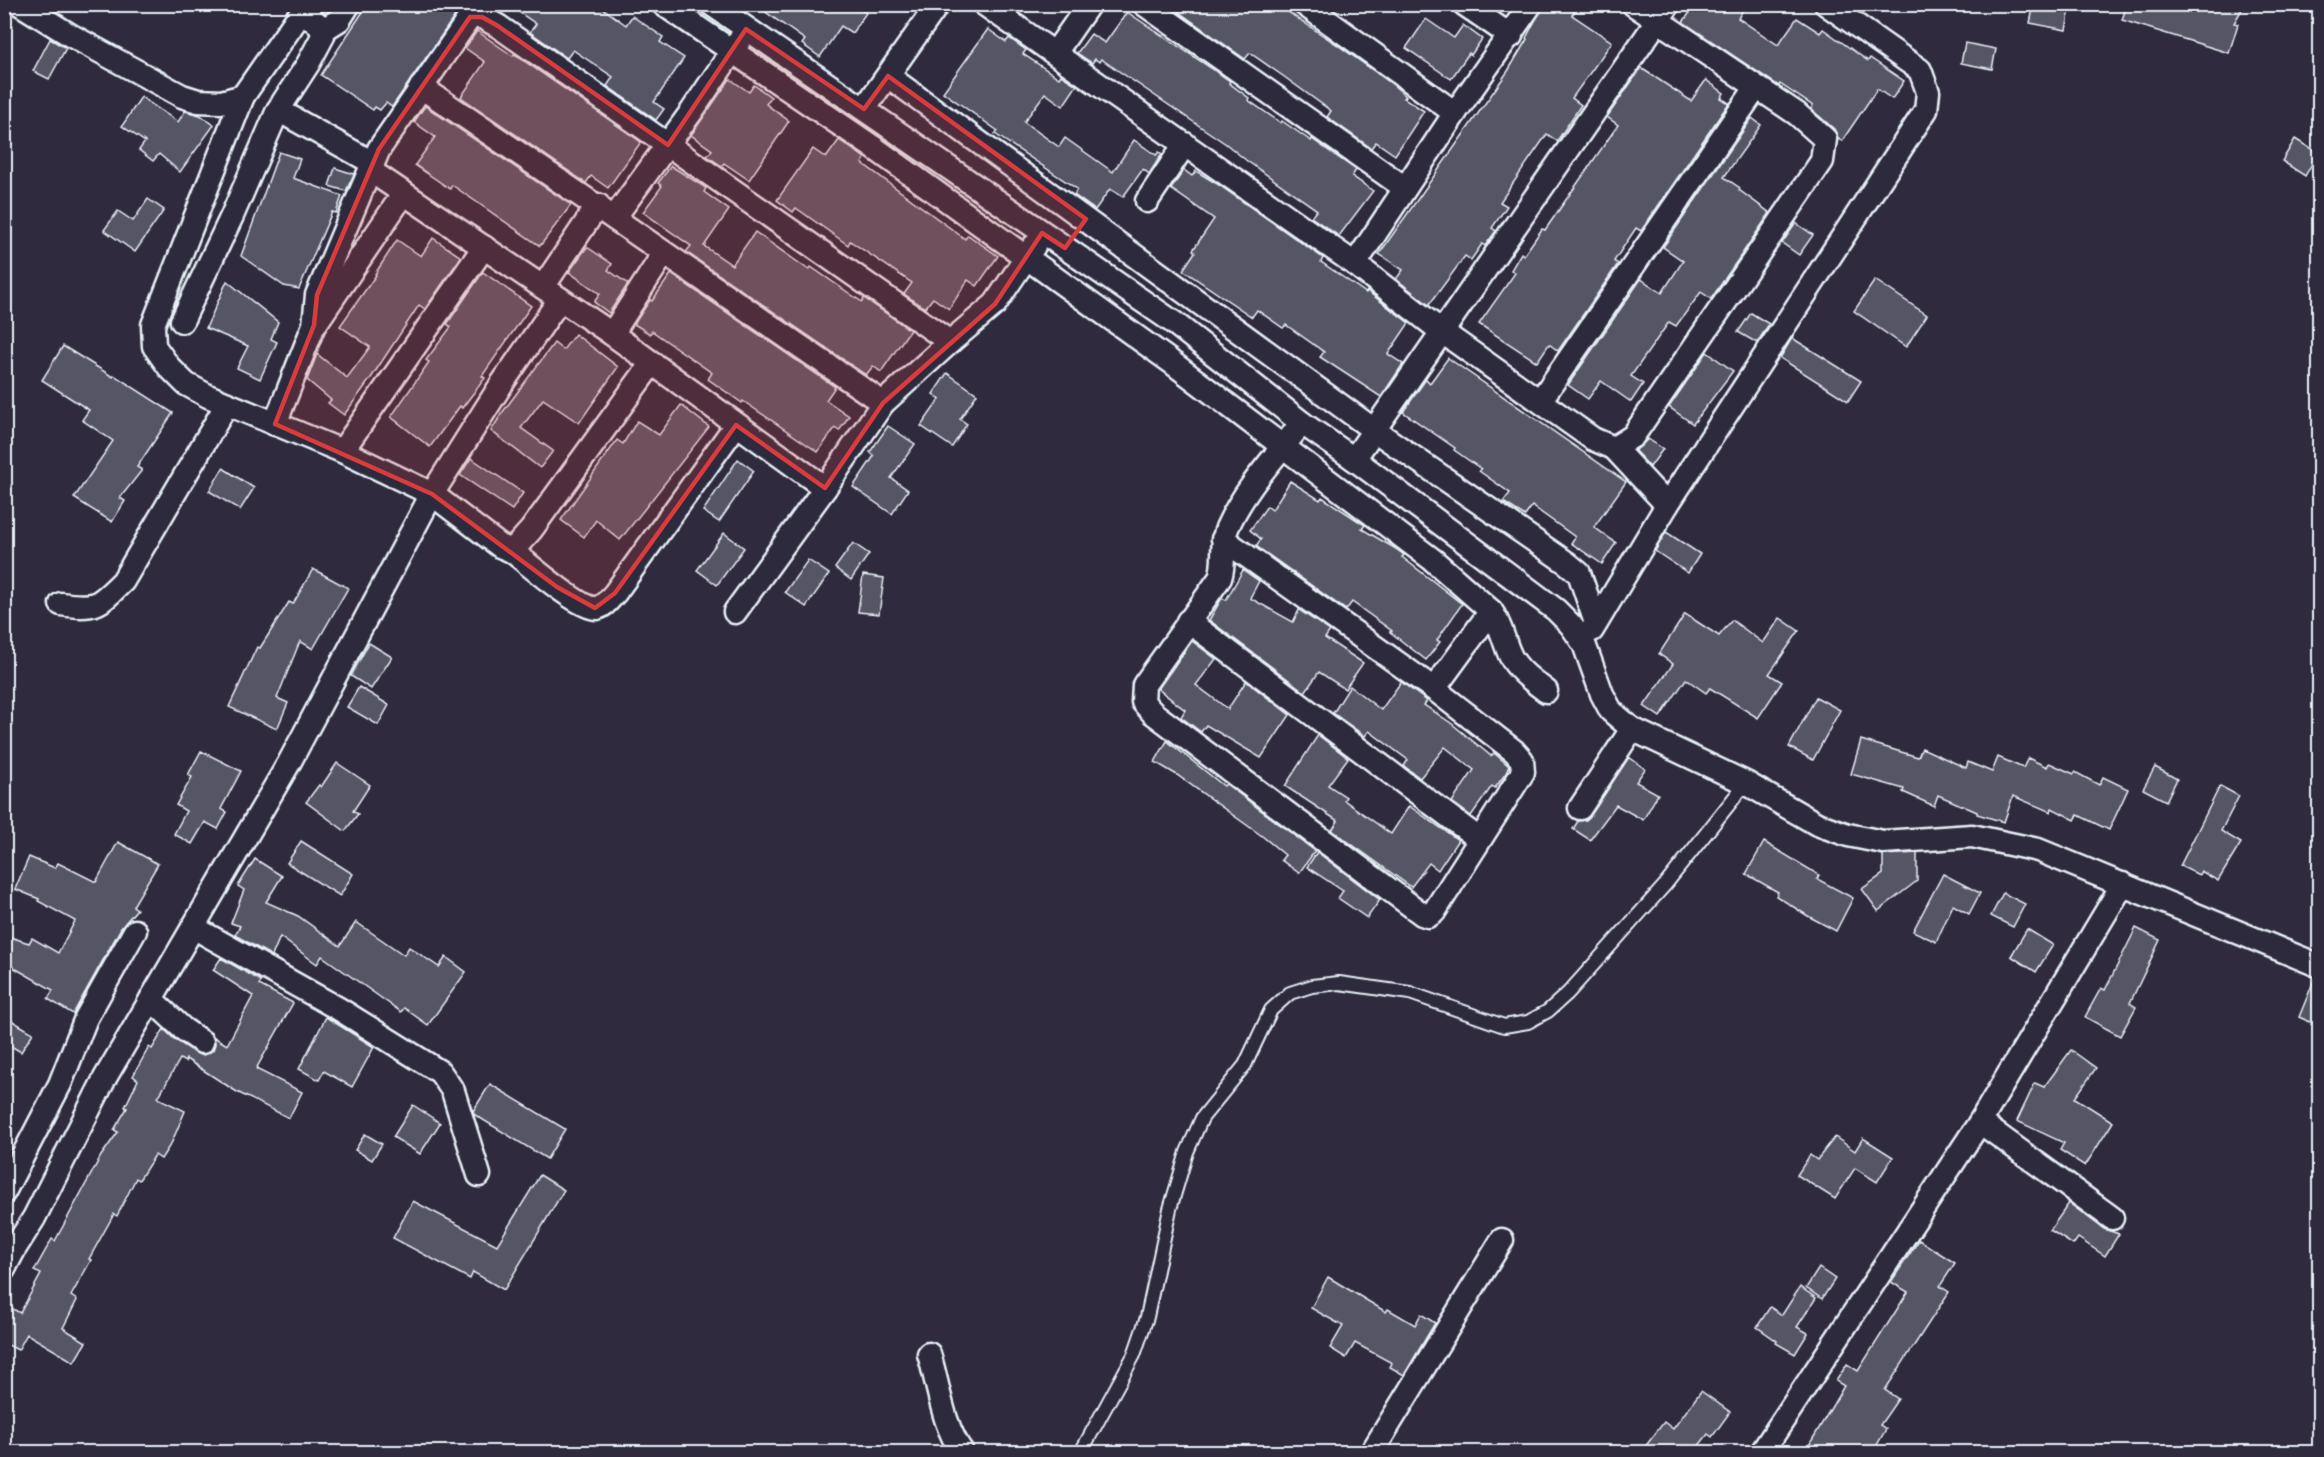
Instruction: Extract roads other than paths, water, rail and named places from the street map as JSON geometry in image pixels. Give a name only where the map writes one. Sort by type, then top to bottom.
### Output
[{"type":"street","points":[[20,4],[70,35],[182,96],[198,101],[221,102],[243,96]]},
{"type":"street","points":[[182,321],[232,216],[278,110],[320,44],[323,30],[339,20],[349,4]]},
{"type":"street","points":[[663,4],[873,147],[1027,257],[1170,361],[1433,560],[1491,611],[1497,619],[1510,656],[1523,673],[1546,691]]},
{"type":"street","points":[[711,4],[1173,322],[1302,423],[1354,459],[1556,610],[1571,625],[1584,644],[1611,711],[1632,729],[1746,783],[1817,824],[1848,835],[1883,842],[1972,836],[2038,850],[2319,966]]},
{"type":"street","points":[[864,110],[938,4]]},
{"type":"street","points":[[984,4],[1355,264],[1441,331],[1593,439],[1614,448],[1667,505]]},
{"type":"street","points":[[1055,53],[1089,4]]},
{"type":"street","points":[[1144,4],[1405,188]]},
{"type":"street","points":[[1304,4],[1455,113]]},
{"type":"street","points":[[1464,4],[1511,36]]},
{"type":"street","points":[[1355,264],[1455,113],[1511,36],[1531,4]]},
{"type":"street","points":[[1614,448],[1633,436],[1822,161],[1825,139],[1797,114],[1756,88],[1663,13],[1633,4]]},
{"type":"street","points":[[1584,644],[1667,505],[1926,110],[1928,92],[1920,70],[1826,4]]},
{"type":"street","points":[[323,30],[305,8],[243,96],[153,325],[154,346],[169,367],[186,384],[227,404],[342,451],[432,494],[500,546],[512,551],[557,587],[583,604],[595,608],[603,606],[615,593],[736,425]]},
{"type":"street","points":[[1354,459],[1663,13]]},
{"type":"street","points":[[314,325],[317,295],[379,149],[470,17],[482,17],[950,342]]},
{"type":"street","points":[[4,1269],[10,1244],[34,1218],[105,1078],[289,763],[432,494],[501,385],[551,293],[606,212],[668,145],[733,51],[746,28]]},
{"type":"street","points":[[888,76],[1374,430],[1579,573],[1596,623]]},
{"type":"street","points":[[421,87],[884,403]]},
{"type":"street","points":[[1540,401],[1756,88]]},
{"type":"street","points":[[278,110],[372,167],[404,193],[612,334],[825,488]]},
{"type":"street","points":[[873,147],[886,125]]},
{"type":"street","points":[[1147,201],[1185,144]]},
{"type":"street","points":[[275,424],[314,325],[404,193]]},
{"type":"street","points":[[1065,248],[1086,219]]},
{"type":"street","points":[[735,612],[884,403],[995,304],[1042,233]]},
{"type":"street","points":[[342,451],[484,247]]},
{"type":"street","points":[[612,334],[664,253]]},
{"type":"street","points":[[512,551],[531,530],[652,363]]},
{"type":"street","points":[[61,604],[88,608],[106,598],[123,581],[227,404]]},
{"type":"street","points":[[1223,539],[1434,689],[1514,751],[1522,760],[1523,772],[1434,912],[1428,916],[1422,914],[1173,728],[1143,702],[1144,685],[1220,578],[1224,566],[1223,539],[1240,503],[1302,423]]},
{"type":"street","points":[[1358,504],[1377,476]]},
{"type":"street","points":[[1434,689],[1491,611]]},
{"type":"street","points":[[1188,621],[1479,839]]},
{"type":"street","points":[[1580,808],[1632,729]]},
{"type":"street","points":[[1762,1452],[1980,1122],[2123,884]]},
{"type":"street","points":[[193,927],[339,1009],[440,1072],[453,1091],[479,1175]]},
{"type":"street","points":[[4,1192],[60,1084],[86,1018],[135,931]]},
{"type":"street","points":[[151,999],[183,1029],[202,1042]]},
{"type":"street","points":[[1980,1122],[2112,1218]]},
{"type":"street","points":[[1372,1452],[1502,1240]]},
{"type":"street","points":[[929,1354],[956,1450]]},
{"type":"lane","points":[[1081,1452],[1134,1355],[1147,1317],[1170,1209],[1187,1152],[1202,1118],[1245,1065],[1271,1010],[1290,993],[1312,986],[1339,983],[1410,993],[1504,1026],[1528,1023],[1548,1011],[1568,993],[1665,885],[1746,783]]}]
